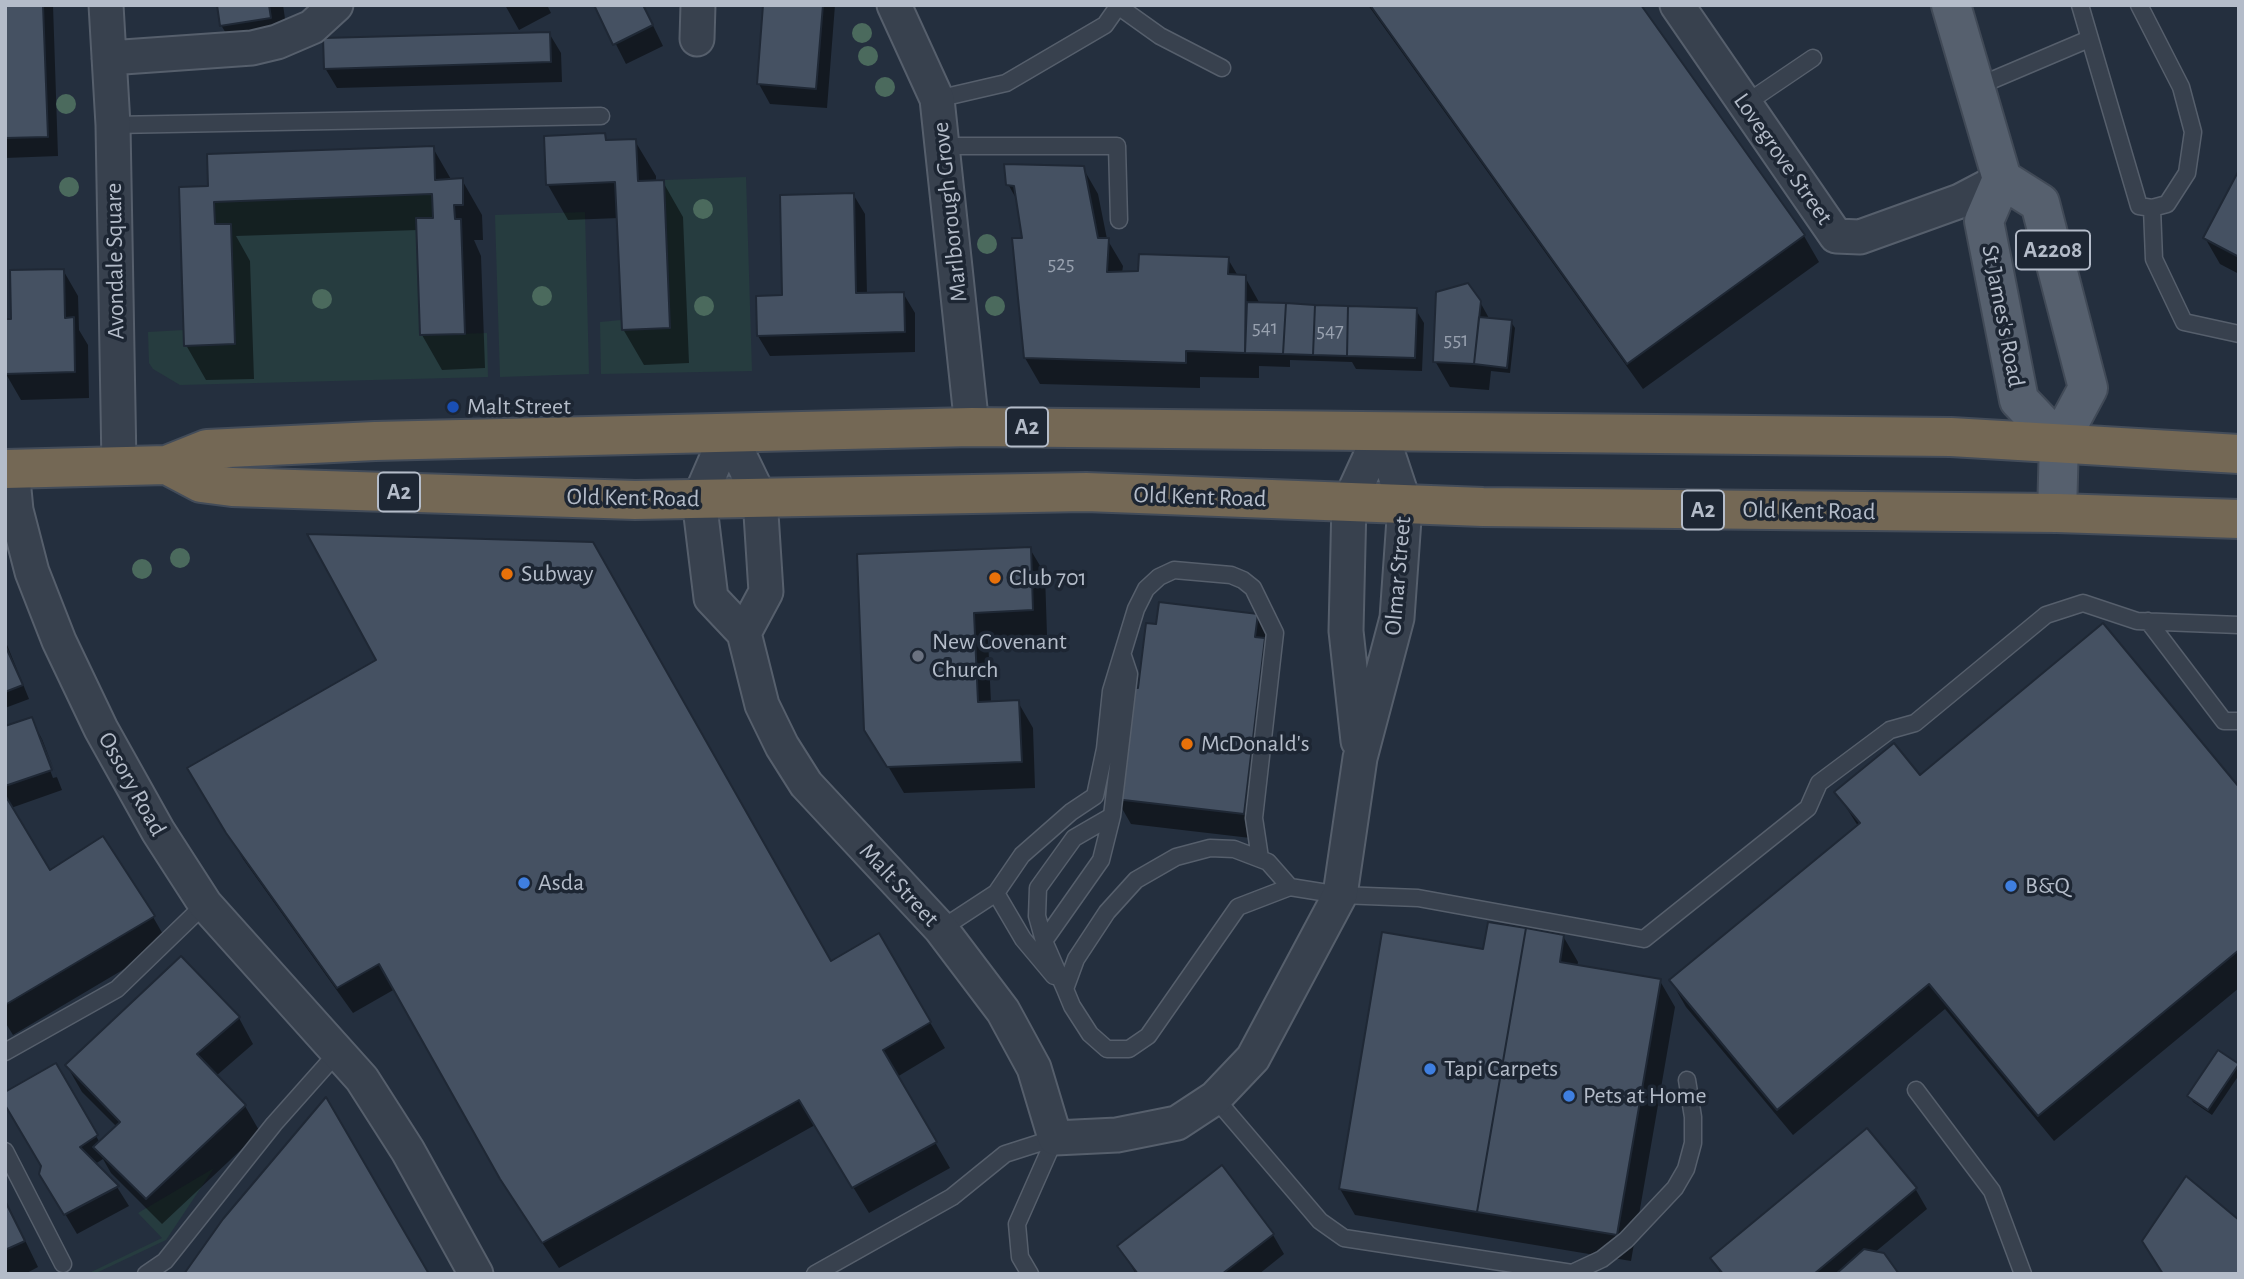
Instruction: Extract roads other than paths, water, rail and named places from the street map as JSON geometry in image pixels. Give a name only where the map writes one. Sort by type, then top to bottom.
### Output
[{"type":"highway","name":"Old Kent Road","points":[[9,469],[167,465],[207,449],[375,441],[972,427],[1147,426],[1381,432],[1951,437],[2239,454]]},
{"type":"highway","name":"Old Kent Road","points":[[167,465],[201,483],[232,486],[699,499],[1086,492],[1405,505],[2057,513],[2239,519]]},
{"type":"main road","points":[[1951,5],[1973,88],[2002,179]]},
{"type":"main road","name":"St James's Road","points":[[2002,179],[1984,220],[2019,400],[2059,442]]},
{"type":"main road","name":"A2208","points":[[2002,179],[2040,203],[2088,388],[2059,442],[2057,513]]},
{"type":"street","name":"Avondale Square","points":[[106,5],[113,125],[119,465]]},
{"type":"street","points":[[109,58],[252,48],[276,42],[312,27],[336,5]]},
{"type":"street","points":[[696,39],[698,5]]},
{"type":"street","name":"Marlborough Grove","points":[[894,5],[937,99],[972,427]]},
{"type":"street","name":"Lovegrove Street","points":[[1677,5],[1836,236],[1860,237],[1960,201],[2002,179]]},
{"type":"street","points":[[728,432],[760,498],[766,592],[744,633]]},
{"type":"street","points":[[699,499],[728,432]]},
{"type":"street","name":"Olmar Street","points":[[1360,758],[1346,631],[1349,503],[1381,432]]},
{"type":"street","name":"Olmar Street","points":[[1055,1138],[1117,1135],[1177,1123],[1215,1098],[1253,1058],[1340,895],[1360,758],[1396,633],[1405,505],[1381,432]]},
{"type":"street","name":"Ossory Road","points":[[9,469],[16,510],[32,572],[60,641],[101,729],[158,831],[205,904],[362,1079],[408,1151],[476,1274]]},
{"type":"street","name":"Malt Street","points":[[699,499],[711,598],[744,633],[762,705],[782,746],[806,784],[941,929],[1003,1011],[1034,1068],[1055,1138]]},
{"type":"lane","points":[[2080,5],[2139,206],[2151,208],[2167,204],[2187,173],[2193,132],[2181,87],[2139,5]]},
{"type":"lane","points":[[937,99],[1006,83],[1105,25],[1119,6],[1160,36],[1222,68]]},
{"type":"lane","points":[[1973,88],[2089,39]]},
{"type":"lane","points":[[1745,104],[1813,58]]},
{"type":"lane","points":[[113,125],[601,116]]},
{"type":"lane","points":[[943,146],[1117,146],[1119,220]]},
{"type":"lane","points":[[2151,208],[2154,259],[2184,322],[2239,334]]},
{"type":"lane","points":[[941,929],[996,893],[1022,855],[1071,812],[1095,796],[1105,749],[1111,691],[1136,609],[1146,589],[1159,577],[1174,570],[1231,575],[1243,580],[1253,589],[1275,633],[1254,818],[1260,858]]},
{"type":"lane","points":[[1112,816],[1074,838],[1038,888],[1037,916],[1044,941],[1065,989],[1090,1034],[1107,1049],[1129,1049],[1148,1036],[1238,907],[1290,887],[1340,895],[1418,898],[1644,939],[1808,807],[1819,783],[1890,730],[1915,723],[2046,615],[2083,603],[2137,621],[2239,625]]},
{"type":"lane","points":[[2148,621],[2224,721],[2239,721]]},
{"type":"lane","points":[[1044,941],[1101,860],[1112,816],[1129,674],[1123,656]]},
{"type":"lane","points":[[1065,989],[1076,960],[1101,921],[1136,880],[1175,857],[1210,848],[1234,849],[1268,862],[1290,887]]},
{"type":"lane","points":[[996,893],[1023,939],[1065,989]]},
{"type":"lane","points":[[5,1052],[117,989],[205,904]]},
{"type":"lane","points":[[146,1274],[165,1261],[274,1124],[338,1052]]},
{"type":"lane","points":[[1215,1098],[1320,1221],[1344,1238],[1572,1273],[1602,1259],[1626,1240],[1675,1188],[1686,1169],[1693,1143],[1693,1117],[1687,1080]]},
{"type":"lane","points":[[1916,1090],[1992,1191],[2023,1274]]},
{"type":"lane","points":[[816,1274],[952,1197],[1005,1154],[1055,1138]]},
{"type":"lane","points":[[1030,1274],[1020,1257],[1017,1224],[1055,1138]]},
{"type":"lane","points":[[5,1151],[63,1264]]},
{"type":"place","name":"Malt Street","points":[[453,407]]},
{"type":"place","name":"Subway","points":[[507,574]]},
{"type":"place","name":"Club 701","points":[[995,578]]},
{"type":"place","name":"New Covenant Church","points":[[918,656]]},
{"type":"place","name":"McDonald's","points":[[1187,744]]},
{"type":"place","name":"Asda","points":[[524,883]]},
{"type":"place","name":"B&Q","points":[[2011,886]]},
{"type":"place","name":"Tapi Carpets","points":[[1430,1069]]},
{"type":"place","name":"Pets at Home","points":[[1569,1096]]}]
